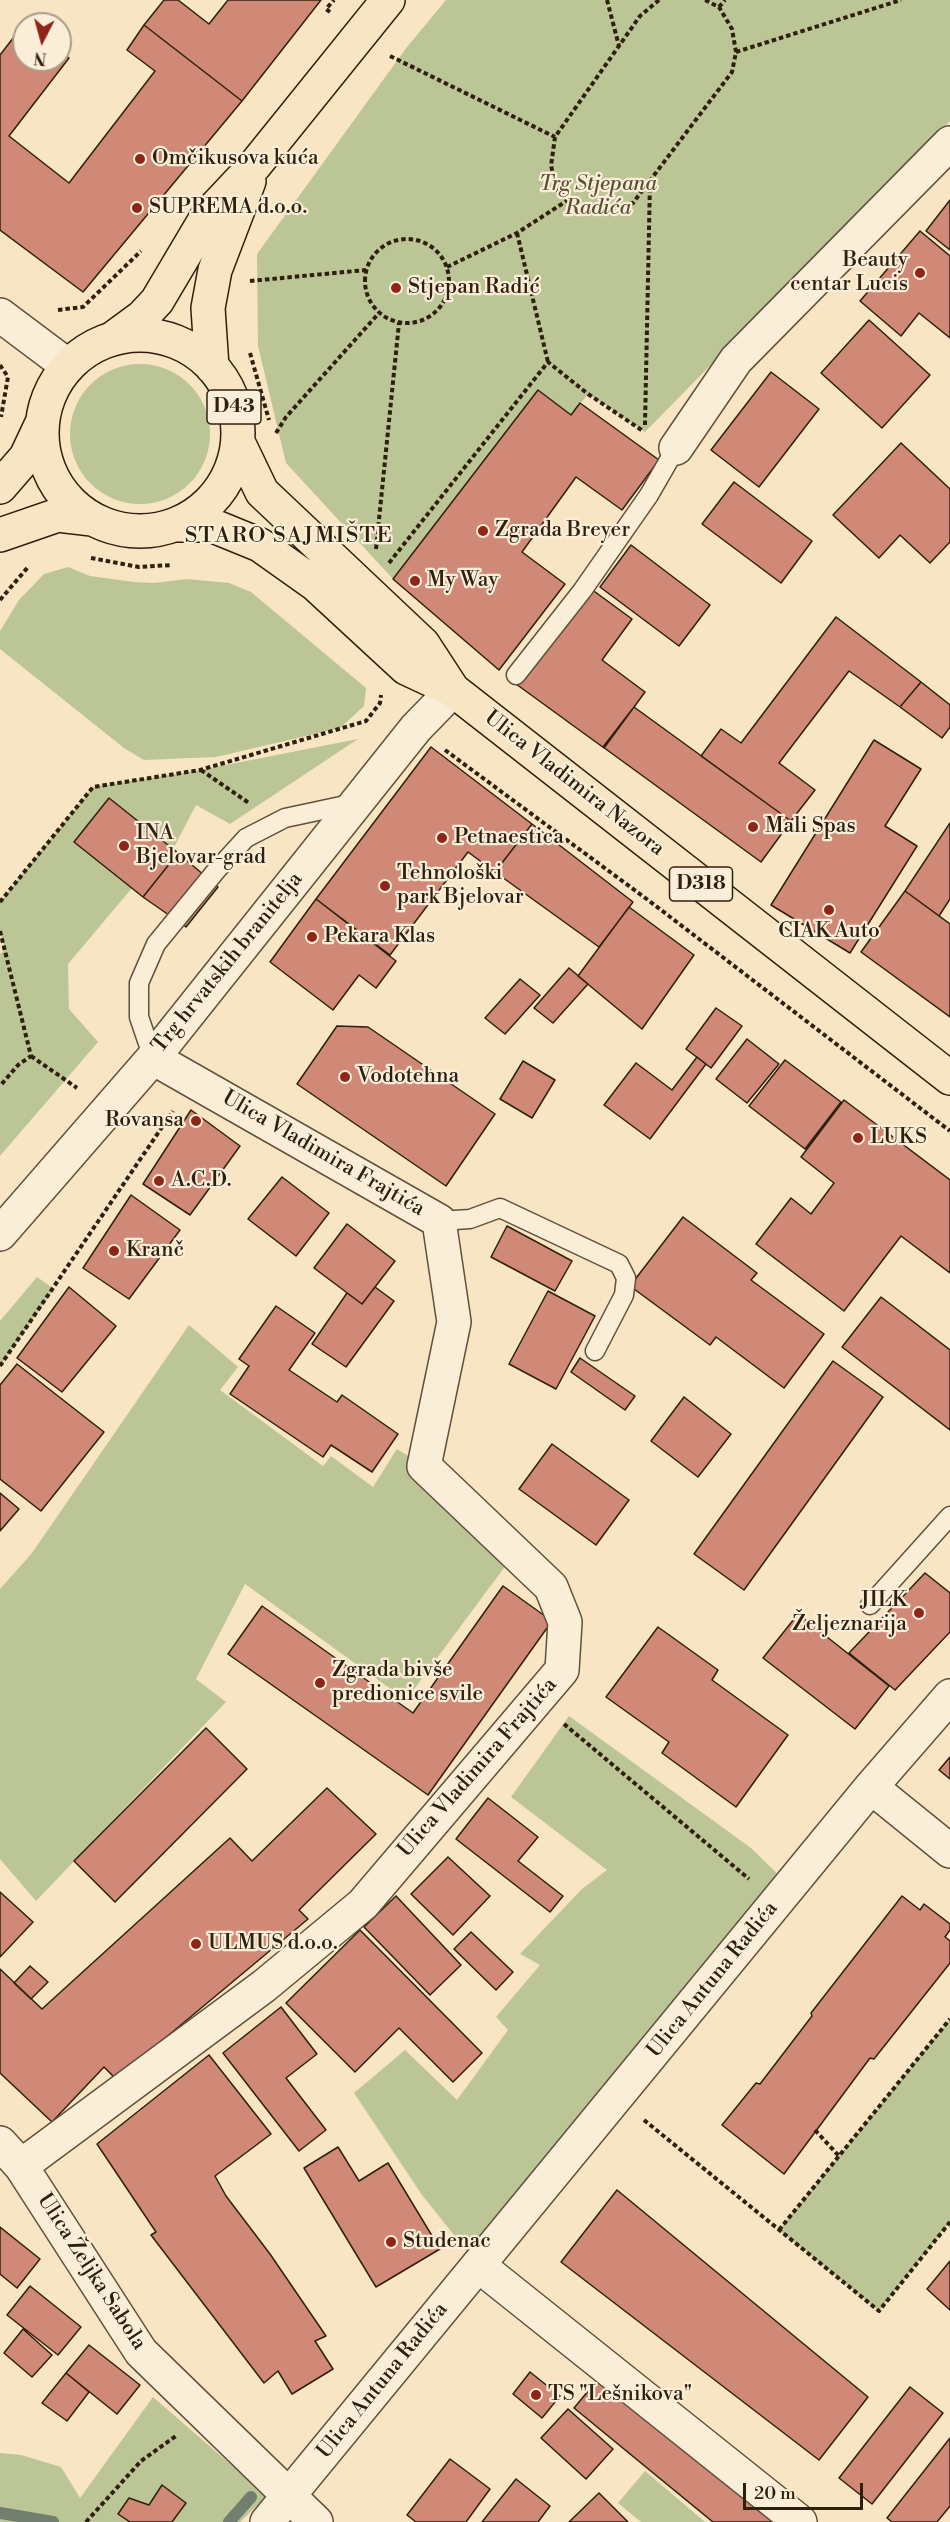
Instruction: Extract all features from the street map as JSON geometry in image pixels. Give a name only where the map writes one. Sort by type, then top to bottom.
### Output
[{"type":"main road","name":"D43","points":[[0,487],[26,457],[42,423],[48,396],[68,366],[88,350],[112,339],[142,317],[157,301],[208,215],[255,165],[361,35],[385,1]]},
{"type":"main road","name":"D43","points":[[212,368],[208,308],[230,276],[255,165]]},
{"type":"main road","name":"D43","points":[[0,535],[58,515],[92,519],[119,529],[148,531],[175,525],[200,511],[219,492],[232,468],[238,442],[236,415],[228,389],[212,368],[191,350],[166,339],[139,335],[112,339]]},
{"type":"main road","name":"D43","points":[[42,423],[43,452],[52,478],[69,501],[92,519]]},
{"type":"main road","name":"D318","points":[[238,442],[262,492],[423,644],[453,690]]},
{"type":"main road","name":"D318","points":[[175,525],[211,525],[260,545],[315,584],[406,668],[453,690]]},
{"type":"main road","name":"Ulica Vladimira Nazora","points":[[453,690],[950,1078]]},
{"type":"street","points":[[676,448],[736,360],[950,143]]},
{"type":"street","points":[[0,315],[68,366]]},
{"type":"street","name":"Trg hrvatskih branitelja","points":[[0,1234],[153,1058],[416,728],[453,690]]},
{"type":"street","name":"Ulica Vladimira Frajtića","points":[[10,2155],[264,1986],[363,1904],[562,1670],[565,1622],[551,1587],[424,1466],[454,1322],[439,1221],[153,1058]]},
{"type":"street","name":"Ulica Antuna Radića","points":[[267,2522],[276,2484],[478,2265],[871,1787],[950,1696]]},
{"type":"street","points":[[871,1787],[950,1851]]},
{"type":"street","name":"Ulica Željka Sabola","points":[[10,2155],[141,2352],[316,2522]]},
{"type":"street","points":[[478,2265],[800,2522]]},
{"type":"lane","points":[[516,675],[582,591],[649,495],[676,448]]},
{"type":"lane","points":[[153,1058],[138,1017],[139,983],[156,944],[246,838],[285,818],[357,802]]},
{"type":"lane","points":[[439,1221],[470,1219],[500,1208],[619,1264],[626,1278],[624,1295],[595,1351]]},
{"type":"lane","points":[[870,1605],[950,1516]]},
{"type":"path","points":[[334,0],[326,9],[388,55],[555,137]]},
{"type":"path","points":[[607,0],[619,46]]},
{"type":"path","points":[[659,0],[640,16],[555,137],[551,166],[558,191],[579,209],[604,210],[633,202],[732,72],[735,51],[732,29],[719,7],[705,0]]},
{"type":"path","points":[[719,7],[725,0]]},
{"type":"path","points":[[735,51],[901,0]]},
{"type":"path","points":[[517,233],[548,362],[588,394],[645,432],[650,180]]},
{"type":"path","points":[[447,267],[517,233],[568,200]]},
{"type":"path","points":[[406,239],[419,240],[431,246],[441,255],[447,267],[450,282],[447,297],[439,309],[413,323],[399,323],[379,313],[366,293],[366,270],[380,248],[406,239]]},
{"type":"path","points":[[52,310],[83,307],[149,243],[181,259]]},
{"type":"path","points":[[230,276],[366,270]]},
{"type":"path","points":[[270,442],[286,417],[379,313]]},
{"type":"path","points":[[375,555],[399,323]]},
{"type":"path","points":[[247,346],[269,414],[269,423]]},
{"type":"path","points":[[388,564],[548,362]]},
{"type":"path","points":[[0,365],[8,377],[0,421]]},
{"type":"path","points":[[81,555],[139,567],[180,564]]},
{"type":"path","points":[[0,600],[28,567]]},
{"type":"path","points":[[374,686],[416,728],[648,900],[950,1131]]},
{"type":"path","points":[[0,902],[93,787],[200,770],[366,721],[380,703],[381,694]]},
{"type":"path","points":[[200,770],[263,813],[273,824]]},
{"type":"path","points":[[0,931],[31,1056],[107,1111]]},
{"type":"path","points":[[0,1086],[18,1065],[31,1056]]},
{"type":"path","points":[[0,1366],[194,1081]]},
{"type":"path","points":[[536,1700],[777,1902]]},
{"type":"path","points":[[780,2230],[950,2019]]},
{"type":"path","points":[[616,2097],[879,2311],[950,2222]]},
{"type":"path","points":[[815,2130],[839,2156]]},
{"type":"path","points":[[946,2227],[950,2231]]},
{"type":"path","points":[[86,2522],[141,2461],[206,2415]]},
{"type":"green space","name":"Trg Stjepana Radića","points":[[446,0],[950,0],[950,121],[645,432],[588,394],[571,415],[538,390],[393,579],[286,463],[258,346],[257,254],[407,47]]},
{"type":"green space","points":[[140,364],[167,369],[190,384],[205,407],[210,434],[205,461],[190,484],[167,499],[140,504],[113,499],[90,484],[75,461],[70,434],[75,407],[90,384],[113,369]]},
{"type":"green space","points":[[68,567],[90,576],[134,582],[154,583],[187,579],[229,583],[251,592],[366,688],[364,706],[340,728],[216,757],[144,760],[124,748],[0,649],[0,631],[19,600],[44,574]]},
{"type":"green space","points":[[358,739],[230,824],[196,805],[173,849],[132,888],[68,964],[69,1009],[98,1042],[0,1156],[0,954],[5,950],[0,931],[0,902],[93,787],[200,770]]},
{"type":"green space","points":[[37,1277],[54,1289],[0,1366],[0,1321]]},
{"type":"green space","points":[[189,1325],[238,1367],[220,1390],[323,1466],[331,1456],[373,1487],[397,1449],[424,1466],[515,1553],[406,1700],[245,1584],[196,1679],[226,1702],[36,1901],[0,1859],[0,1589],[32,1553]]},
{"type":"green space","points":[[569,1716],[751,1848],[790,1886],[478,2265],[422,2195],[354,2093],[405,2050],[457,2100],[508,2030],[496,2017],[540,1965],[520,1954],[582,1889],[607,1870],[511,1797]]},
{"type":"green space","points":[[950,2019],[950,2222],[879,2311],[779,2230]]},
{"type":"green space","points":[[153,2397],[267,2496],[240,2522],[0,2522],[0,2453],[21,2455],[61,2467],[80,2498]]},
{"type":"green space","points":[[645,2471],[705,2522],[641,2522],[618,2503]]},
{"type":"building","points":[[164,0],[178,0],[209,24],[228,0],[321,0],[242,101],[144,25]]},
{"type":"building","name":"Omčikusova kuća","points":[[144,25],[242,101],[83,292],[0,230],[0,55],[12,40],[12,72],[58,72],[9,136],[69,183],[155,71],[127,50]]},
{"type":"building","points":[[950,200],[950,250],[926,231]]},
{"type":"building","points":[[920,231],[950,256],[950,338],[919,313],[901,336],[860,301]]},
{"type":"building","points":[[869,320],[930,375],[882,428],[821,373]]},
{"type":"building","points":[[771,372],[819,409],[759,487],[711,450]]},
{"type":"building","name":"Zgrada Breyer","points":[[538,390],[571,415],[580,403],[659,460],[622,510],[576,477],[522,552],[565,584],[499,670],[393,579]]},
{"type":"building","points":[[901,443],[950,489],[950,542],[930,563],[900,535],[879,558],[833,515]]},
{"type":"building","points":[[734,482],[812,541],[781,583],[702,524]]},
{"type":"building","points":[[631,545],[710,605],[679,646],[600,587]]},
{"type":"building","points":[[587,586],[632,619],[602,660],[645,692],[604,748],[516,684]]},
{"type":"building","points":[[836,617],[921,682],[900,707],[849,671],[779,763],[815,790],[791,821],[701,756],[721,729],[741,743]]},
{"type":"building","points":[[921,682],[950,705],[950,727],[942,738],[900,707]]},
{"type":"building","points":[[634,707],[791,821],[761,862],[603,747]]},
{"type":"building","points":[[874,740],[921,769],[885,826],[917,846],[850,953],[771,905]]},
{"type":"building","name":"Petnaestica","points":[[431,747],[532,824],[495,872],[468,852],[390,955],[316,899]]},
{"type":"building","name":"INA Bjelovar-grad","points":[[109,798],[178,853],[143,897],[74,842]]},
{"type":"building","points":[[950,823],[950,899],[939,916],[905,891]]},
{"type":"building","points":[[532,824],[633,902],[599,947],[495,872]]},
{"type":"building","points":[[178,853],[218,887],[186,927],[143,897]]},
{"type":"building","points":[[905,891],[950,924],[950,1017],[861,952]]},
{"type":"building","points":[[316,899],[396,961],[376,988],[359,975],[333,1010],[270,962]]},
{"type":"building","points":[[629,907],[694,955],[642,1029],[578,976]]},
{"type":"building","points":[[569,968],[588,984],[553,1023],[534,1008]]},
{"type":"building","points":[[520,979],[540,995],[505,1034],[485,1018]]},
{"type":"building","points":[[716,1008],[742,1026],[711,1068],[686,1049]]},
{"type":"building","points":[[337,1026],[368,1027],[495,1114],[446,1186],[297,1084]]},
{"type":"building","points":[[747,1039],[779,1064],[747,1103],[716,1079]]},
{"type":"building","points":[[697,1057],[706,1064],[650,1139],[604,1105],[636,1063],[672,1090]]},
{"type":"building","points":[[785,1060],[841,1102],[805,1149],[749,1106]]},
{"type":"building","points":[[523,1061],[555,1080],[532,1118],[500,1099]]},
{"type":"building","points":[[844,1100],[950,1180],[950,1273],[901,1236],[844,1311],[756,1244],[791,1198],[811,1214],[834,1183],[801,1157]]},
{"type":"building","points":[[191,1110],[240,1146],[190,1215],[143,1184]]},
{"type":"building","points":[[282,1177],[329,1213],[296,1256],[248,1219]]},
{"type":"building","points":[[131,1195],[180,1230],[129,1299],[83,1268]]},
{"type":"building","points":[[683,1217],[757,1273],[751,1280],[824,1334],[784,1388],[716,1337],[710,1345],[630,1286]]},
{"type":"building","points":[[347,1224],[395,1261],[362,1304],[314,1268]]},
{"type":"building","points":[[507,1226],[572,1261],[555,1291],[491,1257]]},
{"type":"building","points":[[69,1287],[116,1326],[62,1392],[17,1358]]},
{"type":"building","points":[[375,1287],[394,1301],[346,1367],[312,1344],[347,1293],[362,1304]]},
{"type":"building","points":[[548,1291],[595,1316],[556,1389],[509,1364]]},
{"type":"building","points":[[881,1297],[950,1350],[950,1430],[842,1347]]},
{"type":"building","points":[[276,1306],[315,1333],[289,1370],[337,1402],[342,1395],[398,1434],[372,1472],[331,1445],[323,1457],[230,1394],[249,1366],[239,1359]]},
{"type":"building","points":[[580,1358],[635,1396],[625,1410],[571,1372]]},
{"type":"building","points":[[833,1361],[883,1397],[744,1590],[694,1554]]},
{"type":"building","points":[[17,1364],[104,1432],[41,1511],[0,1479],[0,1385]]},
{"type":"building","points":[[684,1397],[731,1434],[698,1477],[651,1441]]},
{"type":"building","points":[[552,1444],[629,1500],[596,1545],[519,1489]]},
{"type":"building","points":[[0,1493],[19,1509],[0,1531]]},
{"type":"building","name":"JILK Željeznarija","points":[[925,1573],[950,1593],[950,1632],[895,1690],[849,1653]]},
{"type":"building","name":"Zgrada bivše predionice svile","points":[[503,1586],[552,1621],[428,1795],[228,1654],[262,1606],[413,1713]]},
{"type":"building","points":[[798,1614],[889,1686],[855,1729],[763,1658]]},
{"type":"building","points":[[658,1627],[718,1670],[712,1680],[788,1735],[736,1807],[662,1753],[669,1742],[606,1697]]},
{"type":"building","points":[[206,1728],[247,1769],[115,1902],[74,1861]]},
{"type":"building","points":[[950,1757],[950,1779],[939,1770]]},
{"type":"building","name":"ULMUS d.o.o.","points":[[327,1788],[376,1834],[299,1910],[308,1919],[116,2079],[104,2067],[52,2122],[0,2073],[0,1969],[42,2009],[230,1838],[252,1861]]},
{"type":"building","points":[[488,1798],[538,1837],[518,1861],[563,1896],[550,1912],[456,1839]]},
{"type":"building","points":[[448,1857],[490,1896],[453,1935],[411,1894]]},
{"type":"building","points":[[0,1892],[33,1922],[0,1957]]},
{"type":"building","points":[[396,1896],[461,1965],[430,1995],[364,1927]]},
{"type":"building","points":[[902,1896],[920,1910],[924,1904],[950,1924],[950,1930],[945,1937],[950,1941],[950,1963],[874,2059],[870,2058],[784,2174],[722,2125],[756,2083],[760,2084],[812,2016],[811,2013]]},
{"type":"building","points":[[360,1930],[482,2053],[453,2082],[399,2028],[355,2072],[286,2003]]},
{"type":"building","points":[[471,1932],[513,1972],[496,1990],[454,1949]]},
{"type":"building","points":[[30,1966],[48,1982],[31,1999],[14,1983]]},
{"type":"building","points":[[281,2007],[317,2054],[286,2078],[326,2130],[299,2151],[223,2053]]},
{"type":"building","points":[[209,2055],[271,2134],[215,2176],[226,2196],[270,2254],[326,2336],[315,2341],[333,2369],[292,2394],[278,2371],[264,2383],[151,2235],[156,2232],[97,2144]]},
{"type":"building","points":[[338,2147],[359,2181],[388,2163],[440,2249],[376,2287],[304,2168]]},
{"type":"building","points":[[617,2190],[868,2397],[819,2460],[561,2262]]},
{"type":"building","points":[[0,2227],[40,2259],[17,2288],[0,2274]]},
{"type":"building","points":[[950,2261],[950,2310],[927,2289]]},
{"type":"building","points":[[30,2286],[81,2327],[58,2355],[7,2315]]},
{"type":"building","points":[[23,2329],[52,2355],[32,2377],[4,2353]]},
{"type":"building","points":[[89,2345],[140,2385],[117,2414],[66,2373]]},
{"type":"building","name":"TS \"Lešnikova\"","points":[[530,2372],[560,2396],[542,2418],[513,2394]]},
{"type":"building","points":[[66,2373],[89,2392],[67,2421],[42,2403]]},
{"type":"building","points":[[599,2378],[774,2522],[713,2522],[574,2408]]},
{"type":"building","points":[[910,2387],[943,2413],[872,2504],[839,2478]]},
{"type":"building","points":[[568,2409],[613,2449],[586,2479],[541,2438]]},
{"type":"building","points":[[950,2438],[950,2506],[937,2522],[892,2522],[887,2518]]},
{"type":"building","points":[[450,2459],[490,2489],[466,2522],[416,2522],[407,2515]]},
{"type":"building","points":[[516,2479],[550,2506],[538,2522],[482,2522]]},
{"type":"building","points":[[162,2485],[186,2503],[172,2522],[130,2522],[118,2514],[129,2498],[149,2505]]},
{"type":"building","points":[[599,2493],[628,2522],[569,2522]]},
{"type":"waterway","points":[[229,2522],[251,2497]]},
{"type":"waterway","points":[[0,2513],[53,2522]]},
{"type":"place","name":"Omčikusova kuća","points":[[140,159]]},
{"type":"place","name":"SUPREMA d.o.o.","points":[[137,208]]},
{"type":"place","name":"Beauty centar Lucis","points":[[920,273]]},
{"type":"place","name":"Stjepan Radić","points":[[396,288]]},
{"type":"place","name":"Zgrada Breyer","points":[[483,531]]},
{"type":"place","name":"My Way","points":[[415,581]]},
{"type":"place","name":"Mali Spas","points":[[753,827]]},
{"type":"place","name":"Petnaestica","points":[[442,838]]},
{"type":"place","name":"INA Bjelovar-grad","points":[[124,846]]},
{"type":"place","name":"Tehnološki park Bjelovar","points":[[385,886]]},
{"type":"place","name":"CIAK Auto","points":[[829,910]]},
{"type":"place","name":"Pekara Klas","points":[[312,937]]},
{"type":"place","name":"Vodotehna","points":[[345,1077]]},
{"type":"place","name":"Rovansa","points":[[196,1121]]},
{"type":"place","name":"LUKS","points":[[858,1138]]},
{"type":"place","name":"A.C.D.","points":[[159,1181]]},
{"type":"place","name":"Kranč","points":[[114,1251]]},
{"type":"place","name":"JILK Željeznarija","points":[[919,1613]]},
{"type":"place","name":"Zgrada bivše predionice svile","points":[[320,1683]]},
{"type":"place","name":"ULMUS d.o.o.","points":[[196,1944]]},
{"type":"place","name":"Studenac","points":[[391,2242]]},
{"type":"place","name":"TS \"Lešnikova\"","points":[[536,2395]]},
{"type":"district","name":"STARO SAJMIŠTE","points":[[289,537]]}]
